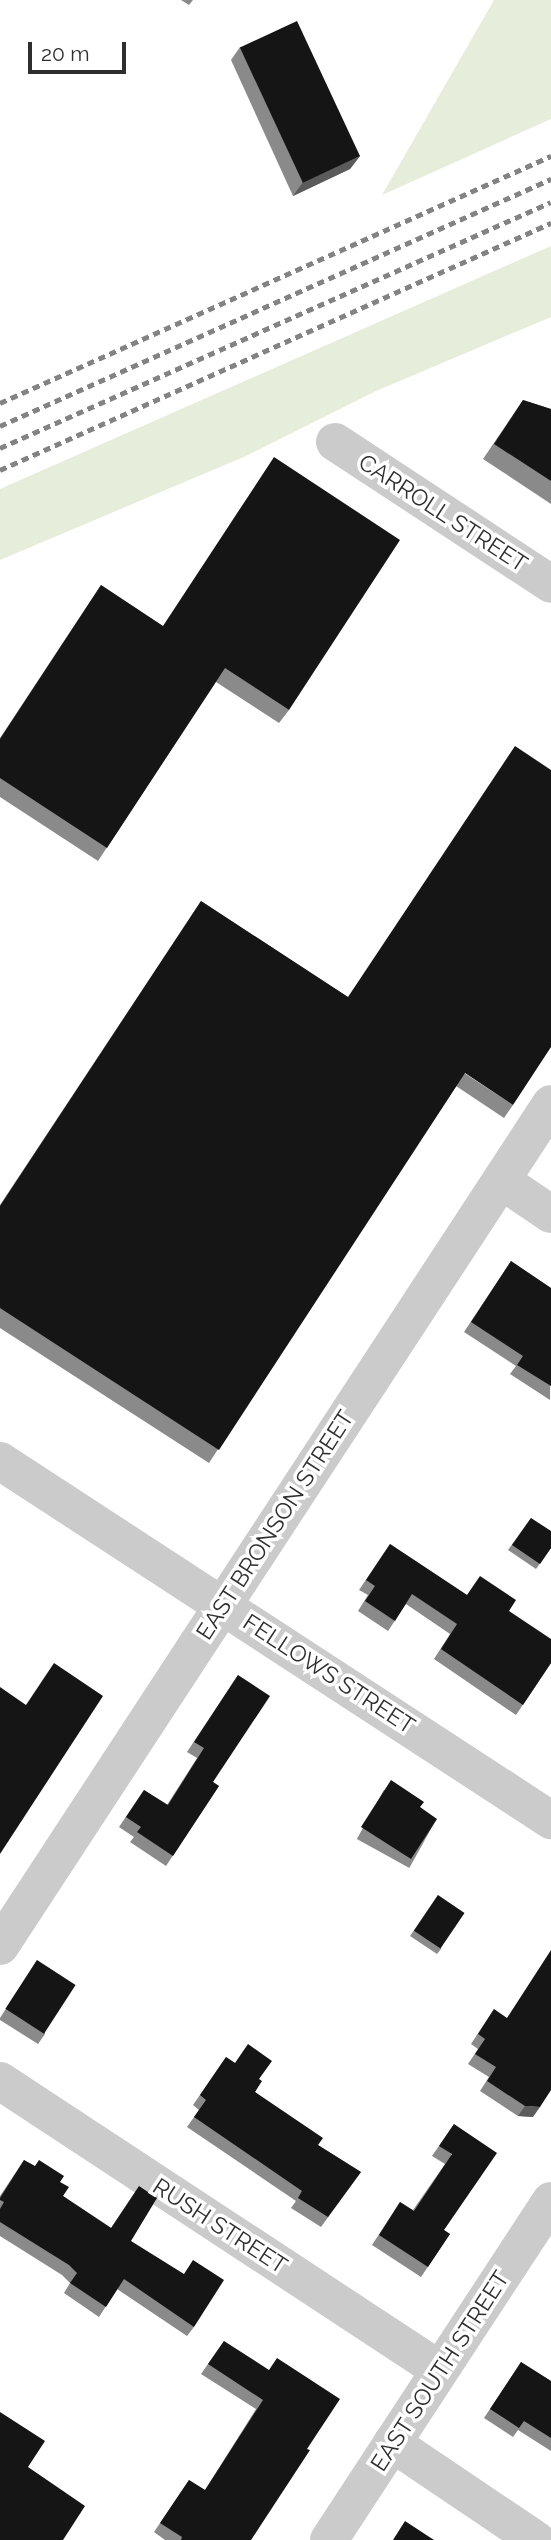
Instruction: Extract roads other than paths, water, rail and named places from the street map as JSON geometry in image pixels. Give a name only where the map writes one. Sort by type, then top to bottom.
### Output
[{"type":"street","name":"CARROLL STREET","points":[[335,442],[551,584]]},
{"type":"street","name":"EAST BRONSON STREET","points":[[0,1946],[551,1104]]},
{"type":"street","points":[[502,1181],[551,1214]]},
{"type":"street","name":"FELLOWS STREET","points":[[0,1461],[551,1820]]},
{"type":"street","name":"RUSH STREET","points":[[0,2081],[440,2370]]},
{"type":"street","name":"EAST SOUTH STREET","points":[[329,2540],[551,2201]]},
{"type":"street","points":[[392,2443],[536,2540]]},
{"type":"railway","points":[[0,403],[551,156]]},
{"type":"railway","points":[[0,426],[551,179]]},
{"type":"railway","points":[[0,448],[551,202]]},
{"type":"railway","points":[[0,470],[551,223]]}]
